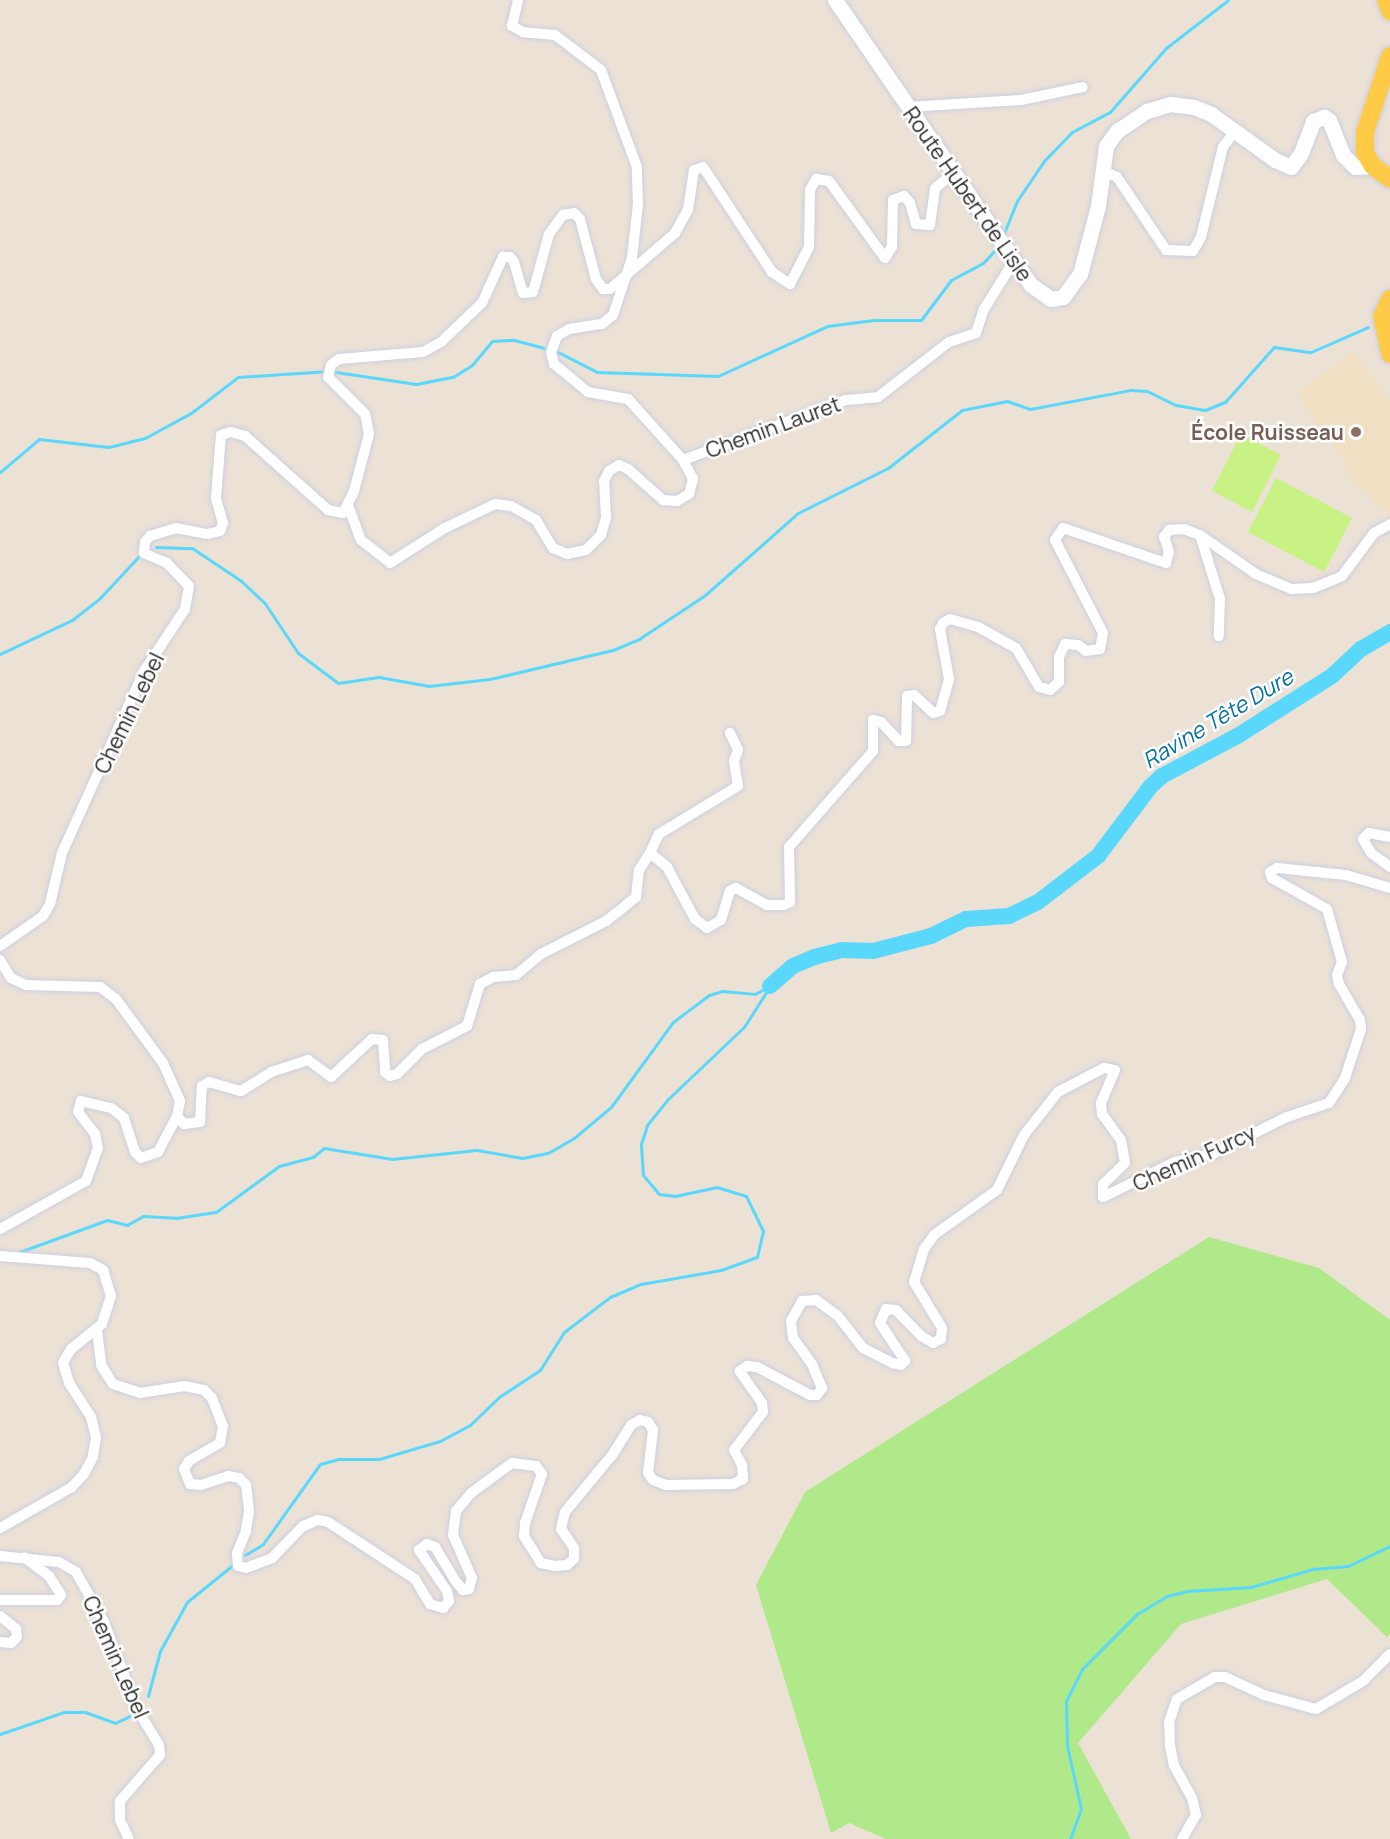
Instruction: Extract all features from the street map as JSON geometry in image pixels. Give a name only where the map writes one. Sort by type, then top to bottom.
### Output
[{"type":"main road","name":"Route Hubert de Lisle","points":[[835,0],[1031,285],[1051,299],[1063,297],[1075,285],[1098,206],[1106,146],[1117,131],[1159,106],[1194,107],[1236,130],[1275,160],[1290,166],[1301,153],[1313,121],[1324,117],[1329,120],[1343,155],[1355,167],[1373,166]]},
{"type":"main road","points":[[1386,0],[1390,11]]},
{"type":"main road","points":[[1390,57],[1365,132],[1365,153],[1373,166],[1390,179]]},
{"type":"main road","points":[[1390,299],[1382,316],[1390,354]]},
{"type":"street","points":[[518,0],[512,26],[523,32],[565,40],[601,70],[616,105],[637,168],[638,204],[630,275]]},
{"type":"street","points":[[907,107],[1021,100],[1083,87]]},
{"type":"street","points":[[1101,170],[1117,177],[1166,249],[1193,251],[1199,244],[1223,147],[1236,130]]},
{"type":"street","points":[[348,505],[367,446],[368,420],[357,404],[328,377],[331,365],[339,359],[423,352],[441,342],[482,303],[503,257],[510,256],[514,262],[523,293],[533,292],[549,234],[558,219],[574,213],[583,224],[598,285],[610,289],[630,275],[679,228],[688,210],[692,176],[699,166],[708,170],[772,272],[785,284],[795,279],[809,247],[810,190],[816,179],[830,181],[885,258],[892,247],[892,200],[904,196],[910,203],[916,224],[930,225],[935,188],[954,173]]},
{"type":"street","name":"Chemin Lauret","points":[[683,460],[846,400],[878,397],[949,342],[976,333],[984,309],[1014,261]]},
{"type":"street","name":"Chemin Lauret","points":[[348,505],[361,540],[390,563],[436,534],[495,504],[511,506],[536,520],[553,548],[567,554],[586,550],[601,535],[606,517],[602,493],[609,471],[619,465],[628,469],[663,500],[677,501],[688,494],[693,479],[683,460],[628,399],[588,392],[554,364],[551,352],[557,336],[569,329],[602,324],[613,315],[630,275]]},
{"type":"street","name":"Chemin Lebel","points":[[0,946],[43,916],[50,904],[62,853],[144,671],[185,609],[189,586],[181,573],[144,552],[145,542],[150,536],[176,528],[207,534],[220,531],[223,523],[216,498],[221,435],[231,432],[245,436],[333,513],[343,513],[348,505]]},
{"type":"street","points":[[650,853],[667,867],[695,919],[707,928],[721,920],[730,891],[736,888],[767,905],[784,905],[790,902],[789,847],[873,751],[873,720],[881,722],[899,741],[906,741],[907,696],[914,695],[933,713],[940,711],[949,678],[940,629],[943,623],[950,619],[978,627],[1016,648],[1039,687],[1050,690],[1059,682],[1059,657],[1065,644],[1094,651],[1103,642],[1103,633],[1054,540],[1058,532],[1072,528],[1166,563],[1169,552],[1164,537],[1169,530],[1184,529],[1200,535],[1266,578],[1292,589],[1313,588],[1341,576],[1374,533],[1390,524]]},
{"type":"street","points":[[1200,535],[1220,599],[1219,636]]},
{"type":"street","points":[[177,1116],[184,1124],[200,1122],[202,1086],[209,1082],[242,1091],[271,1072],[308,1060],[331,1077],[372,1039],[383,1040],[385,1072],[390,1076],[397,1074],[422,1049],[467,1026],[480,984],[493,977],[516,975],[541,954],[606,921],[636,897],[639,870],[650,853],[653,839],[738,786],[734,762],[738,750],[730,733]]},
{"type":"street","points":[[1390,837],[1369,833],[1363,839],[1371,853],[1390,867]]},
{"type":"street","name":"Chemin Furcy","points":[[97,1330],[101,1365],[113,1384],[140,1393],[184,1386],[204,1390],[212,1398],[223,1426],[220,1443],[189,1461],[184,1469],[190,1484],[201,1485],[228,1476],[239,1478],[246,1485],[249,1511],[246,1532],[237,1553],[238,1566],[246,1568],[272,1558],[303,1526],[318,1520],[328,1522],[415,1579],[430,1604],[443,1608],[448,1601],[447,1591],[419,1550],[427,1544],[435,1547],[462,1590],[469,1589],[472,1578],[453,1535],[456,1511],[471,1493],[512,1463],[536,1466],[542,1474],[525,1522],[524,1536],[541,1563],[555,1566],[567,1564],[574,1559],[574,1548],[561,1529],[565,1512],[613,1454],[630,1425],[640,1420],[648,1422],[653,1430],[648,1473],[653,1480],[666,1485],[733,1484],[743,1479],[742,1465],[734,1450],[763,1412],[762,1403],[741,1371],[747,1366],[757,1367],[810,1395],[817,1395],[822,1388],[812,1364],[793,1338],[791,1321],[802,1301],[816,1300],[838,1316],[863,1348],[893,1363],[901,1365],[905,1361],[880,1323],[886,1309],[896,1310],[921,1336],[933,1343],[941,1339],[942,1328],[914,1282],[924,1249],[934,1235],[997,1190],[1024,1135],[1058,1092],[1104,1068],[1115,1070],[1101,1103],[1102,1114],[1121,1140],[1125,1163],[1103,1184],[1103,1197],[1175,1162],[1212,1154],[1287,1117],[1329,1104],[1345,1078],[1361,1029],[1352,1003],[1339,984],[1337,975],[1342,963],[1327,909],[1272,878],[1270,872],[1277,867],[1346,875],[1390,888]]},
{"type":"street","points":[[0,960],[11,978],[26,985],[100,987],[116,999],[163,1063],[177,1092],[177,1116],[158,1152],[141,1158],[135,1152],[124,1118],[111,1108],[81,1101],[78,1112],[95,1134],[98,1148],[86,1181],[0,1229]]},
{"type":"street","points":[[0,1256],[70,1260],[103,1270],[111,1296],[108,1311],[97,1330],[72,1349],[63,1363],[69,1383],[91,1417],[96,1437],[84,1474],[72,1487],[0,1528]]},
{"type":"street","name":"Chemin Lebel","points":[[0,1556],[59,1562],[76,1572],[104,1622],[141,1719],[159,1745],[157,1760],[120,1801],[120,1820],[129,1839]]},
{"type":"street","points":[[0,1600],[57,1600],[61,1595],[49,1576],[24,1557]]},
{"type":"street","points":[[0,1617],[16,1629],[17,1637],[11,1643],[0,1642]]},
{"type":"street","points":[[1182,1839],[1196,1815],[1192,1798],[1172,1756],[1169,1722],[1178,1699],[1215,1677],[1226,1677],[1264,1695],[1316,1709],[1363,1681],[1390,1654]]},
{"type":"shaded area","name":"École Ruisseau","points":[[1354,352],[1390,401],[1390,515],[1346,475],[1344,462],[1296,393]]},
{"type":"green space","points":[[1241,434],[1281,455],[1252,512],[1212,491]]},
{"type":"green space","points":[[1276,478],[1352,518],[1324,572],[1248,532]]},
{"type":"green space","points":[[1209,1237],[1319,1268],[1390,1320],[1390,1634],[1387,1637],[1327,1579],[1181,1624],[1078,1743],[1131,1839],[886,1839],[849,1823],[831,1833],[756,1585],[805,1492]]},
{"type":"waterway","points":[[1004,233],[1017,201],[1044,161],[1072,132],[1110,112],[1166,48],[1228,0]]},
{"type":"waterway","points":[[554,350],[597,372],[718,376],[827,326],[874,320],[921,320],[951,280],[983,263],[996,249]]},
{"type":"waterway","points":[[156,547],[192,548],[240,580],[264,602],[298,653],[338,683],[379,677],[429,686],[490,679],[613,650],[639,639],[705,595],[798,513],[888,468],[962,410],[1007,401],[1030,409],[1131,390],[1147,391],[1176,405],[1205,410],[1225,402],[1274,347],[1311,352],[1368,327]]},
{"type":"waterway","points":[[0,472],[39,439],[109,447],[145,438],[191,413],[238,377],[329,371],[416,384],[453,377],[472,365],[492,341],[514,340],[548,349]]},
{"type":"waterway","points":[[0,654],[72,620],[100,598],[139,556]]},
{"type":"waterway","name":"Ravine Tête Dure","points":[[770,986],[793,966],[814,957],[842,950],[873,951],[931,936],[966,919],[1009,916],[1038,902],[1098,856],[1150,787],[1162,776],[1239,735],[1332,676],[1361,649],[1390,632]]},
{"type":"waterway","points":[[245,1555],[263,1544],[320,1464],[339,1459],[379,1459],[440,1441],[470,1425],[499,1397],[540,1370],[564,1332],[610,1297],[641,1284],[721,1270],[757,1257],[763,1231],[746,1196],[717,1187],[675,1196],[659,1194],[643,1175],[641,1144],[647,1125],[667,1100],[744,1027],[770,986]]},
{"type":"waterway","name":"Ravine Tête Dure","points":[[14,1254],[107,1220],[127,1225],[143,1216],[176,1218],[216,1212],[279,1166],[313,1157],[324,1148],[392,1159],[477,1150],[522,1158],[548,1153],[574,1138],[611,1107],[673,1022],[709,995],[722,991],[755,994],[766,988]]},
{"type":"waterway","points":[[1070,1839],[1081,1809],[1067,1746],[1066,1701],[1082,1669],[1137,1614],[1167,1596],[1187,1591],[1251,1587],[1313,1569],[1348,1566],[1390,1546]]},
{"type":"waterway","points":[[148,1696],[160,1651],[187,1602],[234,1564]]},
{"type":"waterway","points":[[0,1734],[64,1712],[85,1712],[115,1723],[132,1715]]},
{"type":"place","name":"École Ruisseau","points":[[1356,432]]}]
